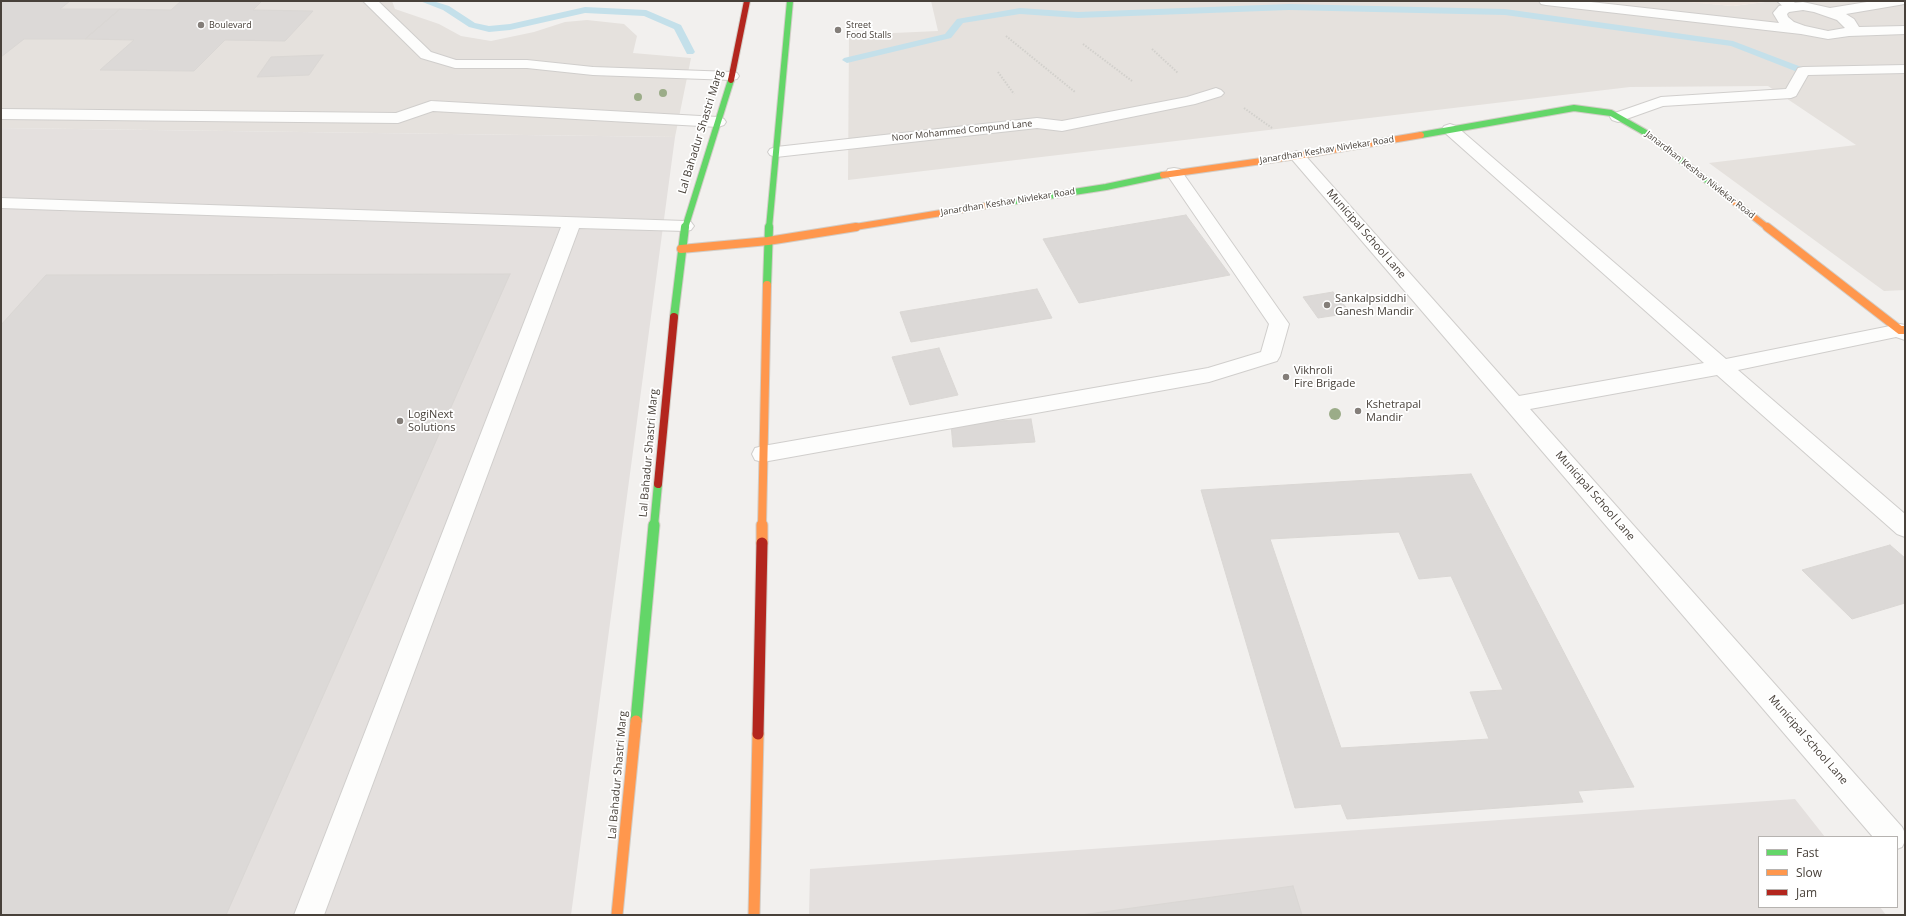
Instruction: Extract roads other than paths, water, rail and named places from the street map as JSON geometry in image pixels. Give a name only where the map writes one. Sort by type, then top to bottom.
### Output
[{"type":"main road","name":"Lal Bahadur Shastri Marg","points":[[617,915],[681,249],[685,226],[732,76],[747,1]]},
{"type":"main road","points":[[754,915],[768,241],[790,1]]},
{"type":"main road","name":"Janardhan Keshav Nivlekar Road","points":[[681,249],[768,241],[1106,187],[1174,174],[1297,156],[1574,108],[1612,113],[1646,133],[1903,331]]},
{"type":"street","points":[[370,1],[407,36],[413,44],[426,54],[455,64],[490,66],[527,64],[593,71],[732,76]]},
{"type":"street","points":[[1546,1],[1801,30],[1828,35],[1849,32],[1905,30]]},
{"type":"street","points":[[1830,12],[1899,1]]},
{"type":"street","points":[[1801,30],[1782,19],[1780,13],[1788,4],[1817,8],[1842,16],[1849,22],[1852,28],[1849,32]]},
{"type":"street","points":[[1618,117],[1661,102],[1791,93],[1803,71],[1905,69]]},
{"type":"street","name":"Noor Mohammed Compund Lane","points":[[776,152],[1037,123],[1062,126],[1190,101],[1216,93]]},
{"type":"street","points":[[1,114],[398,118],[431,106],[718,122]]},
{"type":"street","points":[[1450,129],[1905,528]]},
{"type":"street","name":"Municipal School Lane","points":[[1297,156],[1891,836]]},
{"type":"street","points":[[763,454],[1209,375],[1270,356],[1279,324],[1174,174]]},
{"type":"street","points":[[4,206],[685,226]]},
{"type":"street","points":[[309,915],[572,222]]},
{"type":"street","points":[[1515,404],[1722,367],[1903,331]]},
{"type":"street","points":[[1898,843],[1905,852]]},
{"type":"waterway","points":[[424,1],[446,8],[472,25],[489,29],[510,27],[585,10],[646,13],[678,27],[690,52]]},
{"type":"waterway","points":[[847,60],[948,36],[960,21],[1020,11],[1078,15],[1289,7],[1505,12],[1733,44],[1803,71],[1815,71]]},
{"type":"place","name":"Boulevard","points":[[201,25]]},
{"type":"place","name":"Street Food Stalls","points":[[838,30]]},
{"type":"place","name":"Sankalpsiddhi Ganesh Mandir","points":[[1327,305]]},
{"type":"place","name":"Vikhroli Fire Brigade","points":[[1286,377]]},
{"type":"place","name":"Kshetrapal Mandir","points":[[1358,411]]},
{"type":"place","name":"LogiNext Solutions","points":[[400,421]]}]
